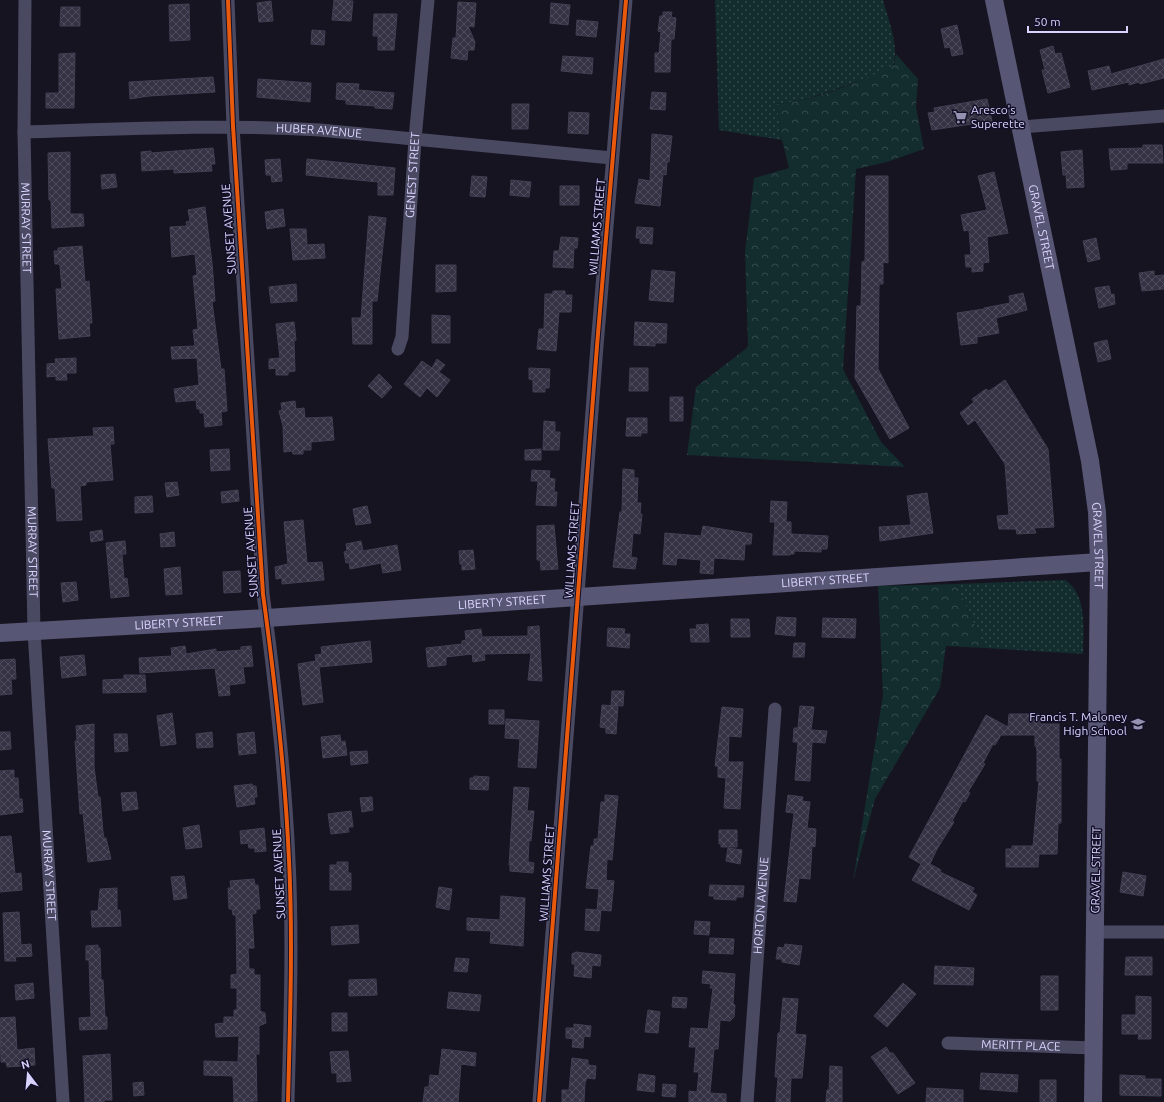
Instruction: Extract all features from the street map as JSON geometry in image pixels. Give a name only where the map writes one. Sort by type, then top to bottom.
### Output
[{"type":"main road","name":"GRAVEL STREET","points":[[994,0],[1090,461],[1096,512],[1099,562],[1093,1102]]},
{"type":"main road","name":"LIBERTY STREET","points":[[0,633],[267,618],[1099,562]]},
{"type":"street","name":"MURRAY STREET","points":[[25,0],[24,132],[34,631],[63,1102]]},
{"type":"street","name":"SUNSET AVENUE","points":[[228,0],[232,126],[263,594],[271,652],[289,859],[291,924],[288,1102]]},
{"type":"street","name":"GENEST STREET","points":[[398,349],[402,337],[415,139],[428,0]]},
{"type":"street","name":"WILLIAMS STREET","points":[[539,1102],[612,158],[626,0]]},
{"type":"street","points":[[1021,127],[1164,116]]},
{"type":"street","name":"HUBER AVENUE","points":[[24,132],[232,126],[320,130],[612,158]]},
{"type":"street","name":"HORTON AVENUE","points":[[747,1102],[775,709]]},
{"type":"street","points":[[1095,932],[1164,932]]},
{"type":"street","name":"MERITT PLACE","points":[[948,1043],[1094,1048]]},
{"type":"green space","points":[[715,0],[883,0],[895,45],[894,62],[891,69],[835,90],[806,99],[777,104],[782,140],[719,130]]},
{"type":"green space","points":[[896,54],[918,79],[916,107],[924,149],[887,162],[856,169],[843,369],[881,442],[905,467],[687,455],[696,387],[748,347],[745,252],[754,178],[789,168],[782,140],[777,104],[822,95],[866,78],[894,65]]},
{"type":"green space","points":[[1065,580],[1078,594],[1081,603],[1083,613],[1083,654],[985,648],[956,584]]},
{"type":"green space","points":[[956,584],[985,648],[946,646],[940,688],[875,799],[853,881],[883,695],[878,586]]},
{"type":"building","points":[[334,0],[353,1],[351,21],[332,20]]},
{"type":"building","points":[[271,1],[273,21],[259,22],[257,3]]},
{"type":"building","points":[[458,2],[476,3],[474,27],[468,26],[475,42],[474,50],[468,50],[467,60],[451,58],[453,38],[456,38]]},
{"type":"building","points":[[551,3],[570,5],[568,25],[550,23]]},
{"type":"building","points":[[189,4],[190,40],[170,41],[169,5]]},
{"type":"building","points":[[61,7],[80,7],[80,26],[60,26]]},
{"type":"building","points":[[663,12],[672,12],[671,17],[676,18],[674,39],[671,39],[670,72],[655,72],[655,53],[659,53],[661,32],[658,31],[660,16],[663,16]]},
{"type":"building","points":[[374,14],[397,14],[394,50],[378,50],[378,36],[373,36]]},
{"type":"building","points":[[577,20],[598,22],[596,37],[576,35]]},
{"type":"building","points":[[957,25],[963,54],[952,56],[950,47],[945,48],[941,29]]},
{"type":"building","points":[[312,30],[325,31],[324,45],[311,44]]},
{"type":"building","points":[[1053,46],[1055,54],[1061,53],[1070,87],[1048,93],[1042,70],[1045,70],[1040,50]]},
{"type":"building","points":[[75,53],[74,108],[46,108],[46,93],[59,93],[59,54]]},
{"type":"building","points":[[563,56],[593,58],[592,74],[561,71]]},
{"type":"building","points":[[1164,59],[1164,78],[1140,84],[1139,82],[1129,85],[1129,82],[1092,90],[1088,71],[1109,66],[1111,74]]},
{"type":"building","points":[[213,77],[215,92],[149,96],[130,99],[129,82]]},
{"type":"building","points":[[258,79],[311,83],[310,102],[257,97]]},
{"type":"building","points":[[337,83],[359,84],[358,90],[394,93],[392,109],[346,104],[346,100],[336,99]]},
{"type":"building","points":[[652,92],[666,93],[665,110],[650,109]]},
{"type":"building","name":"Aresco's Superette","points":[[987,99],[992,121],[932,130],[928,113],[935,112],[934,108]]},
{"type":"building","points":[[512,104],[529,104],[528,129],[512,129]]},
{"type":"building","points":[[569,112],[589,113],[588,134],[568,133]]},
{"type":"building","points":[[652,134],[672,136],[666,175],[663,174],[660,206],[635,203],[639,179],[650,181]]},
{"type":"building","points":[[1143,145],[1162,145],[1163,163],[1127,163],[1127,169],[1111,170],[1109,149],[1143,148]]},
{"type":"building","points":[[213,148],[215,164],[211,164],[212,171],[174,173],[174,169],[142,171],[141,152],[151,151],[151,153]]},
{"type":"building","points":[[1082,150],[1084,187],[1067,188],[1066,175],[1063,175],[1061,152]]},
{"type":"building","points":[[70,152],[70,214],[83,214],[84,226],[52,228],[51,200],[49,200],[48,153]]},
{"type":"building","points":[[280,159],[282,181],[272,182],[271,175],[266,175],[265,160]]},
{"type":"building","points":[[307,159],[395,168],[393,195],[378,195],[378,182],[306,175]]},
{"type":"building","points":[[994,172],[1008,233],[987,237],[989,262],[983,263],[983,271],[972,272],[972,267],[966,267],[965,255],[971,255],[969,230],[964,231],[961,215],[987,210],[978,176]]},
{"type":"building","points":[[115,174],[117,187],[102,189],[101,175]]},
{"type":"building","points":[[472,176],[487,177],[485,197],[470,196]]},
{"type":"building","points":[[866,176],[888,176],[888,263],[883,262],[883,284],[879,284],[878,369],[909,428],[890,439],[855,378],[857,306],[861,306],[862,262],[865,261]]},
{"type":"building","points":[[511,180],[531,182],[529,197],[510,195]]},
{"type":"building","points":[[560,186],[579,186],[579,205],[560,205]]},
{"type":"building","points":[[205,207],[215,301],[212,302],[221,369],[224,369],[227,411],[221,412],[222,425],[205,427],[204,413],[200,413],[200,409],[197,409],[196,400],[176,402],[174,389],[199,385],[197,358],[172,359],[171,347],[195,346],[193,330],[198,329],[193,276],[197,275],[195,254],[172,257],[170,227],[187,226],[186,222],[190,221],[188,210]]},
{"type":"building","points":[[283,209],[285,226],[267,229],[265,212]]},
{"type":"building","points":[[369,216],[386,218],[377,301],[372,301],[372,344],[353,344],[352,318],[361,318]]},
{"type":"building","points":[[637,227],[653,228],[652,244],[640,243],[640,238],[636,238]]},
{"type":"building","points":[[290,229],[306,229],[307,245],[324,244],[325,258],[293,260]]},
{"type":"building","points":[[561,237],[578,238],[577,248],[574,248],[573,268],[553,267],[554,251],[559,251]]},
{"type":"building","points":[[1096,238],[1100,259],[1088,262],[1083,241]]},
{"type":"building","points":[[82,246],[85,282],[89,281],[92,323],[89,323],[90,336],[59,339],[56,289],[62,289],[60,266],[59,264],[55,264],[54,251],[58,251],[58,248]]},
{"type":"building","points":[[436,265],[456,265],[456,291],[436,292]]},
{"type":"building","points":[[652,270],[675,272],[673,302],[649,300]]},
{"type":"building","points":[[1154,271],[1154,276],[1164,275],[1164,289],[1142,291],[1139,273]]},
{"type":"building","points":[[296,284],[297,301],[271,303],[269,287]]},
{"type":"building","points":[[1109,286],[1111,295],[1114,294],[1115,304],[1099,308],[1095,288]]},
{"type":"building","points":[[553,291],[565,291],[565,295],[572,295],[571,312],[559,312],[556,351],[537,349],[539,329],[544,329],[545,294],[553,294]]},
{"type":"building","points":[[1023,293],[1027,310],[996,318],[999,333],[977,337],[977,343],[961,345],[957,313],[1010,303],[1009,296]]},
{"type":"building","points":[[432,315],[450,316],[450,343],[432,343]]},
{"type":"building","points":[[294,322],[296,340],[294,341],[295,371],[288,372],[288,375],[276,375],[276,368],[269,369],[269,359],[280,358],[276,324]]},
{"type":"building","points":[[635,322],[667,324],[666,343],[655,343],[655,346],[634,345]]},
{"type":"building","points":[[1107,340],[1111,359],[1098,362],[1094,343]]},
{"type":"building","points":[[76,358],[76,373],[66,373],[67,380],[56,380],[56,376],[47,377],[47,364],[56,363],[55,359]]},
{"type":"building","points":[[437,359],[445,365],[439,372],[450,380],[437,397],[427,388],[420,397],[404,384],[422,361],[432,368]]},
{"type":"building","points":[[529,368],[550,369],[549,388],[545,388],[545,392],[533,392],[533,380],[529,379]]},
{"type":"building","points":[[630,368],[648,368],[648,391],[629,391]]},
{"type":"building","points":[[379,374],[392,387],[382,398],[368,386]]},
{"type":"building","points":[[1005,380],[1048,449],[1054,527],[1034,528],[1036,533],[1017,534],[1016,529],[999,529],[997,516],[1009,515],[1005,464],[975,420],[968,425],[960,413],[974,402],[972,399],[986,389],[989,391]]},
{"type":"building","points":[[670,397],[683,397],[683,421],[670,421]]},
{"type":"building","points":[[295,401],[296,409],[304,408],[305,418],[332,417],[334,440],[311,442],[311,450],[303,450],[303,454],[293,454],[292,451],[284,452],[283,426],[279,411],[282,410],[281,403]]},
{"type":"building","points":[[627,418],[647,418],[647,433],[641,433],[641,436],[626,436]]},
{"type":"building","points":[[544,421],[555,422],[555,432],[560,432],[559,450],[543,450]]},
{"type":"building","points":[[113,427],[114,444],[110,444],[113,480],[86,482],[86,485],[80,486],[82,520],[57,521],[55,488],[52,488],[48,439],[94,436],[93,428]]},
{"type":"building","points":[[229,449],[230,470],[211,471],[210,450]]},
{"type":"building","points":[[541,449],[541,460],[525,460],[525,450]]},
{"type":"building","points":[[623,469],[634,470],[634,478],[638,478],[637,503],[641,503],[640,514],[642,514],[640,534],[633,533],[631,557],[637,558],[635,569],[613,567],[620,512],[622,512]]},
{"type":"building","points":[[532,470],[550,471],[549,478],[555,479],[554,492],[557,492],[556,506],[536,505],[538,481],[531,481]]},
{"type":"building","points":[[177,482],[179,495],[167,497],[165,483]]},
{"type":"building","points":[[238,490],[239,501],[222,503],[221,492]]},
{"type":"building","points":[[927,493],[933,533],[880,541],[879,527],[911,525],[907,496]]},
{"type":"building","points":[[152,496],[153,512],[135,513],[135,497]]},
{"type":"building","points":[[771,501],[787,502],[786,522],[791,522],[791,534],[828,536],[827,549],[821,549],[821,552],[794,551],[794,554],[790,555],[773,555],[775,522],[770,522]]},
{"type":"building","points":[[367,506],[371,523],[356,525],[353,509]]},
{"type":"building","points":[[303,520],[307,563],[322,562],[324,580],[282,584],[282,578],[276,579],[275,567],[288,564],[284,522]]},
{"type":"building","points":[[554,525],[558,569],[541,570],[540,560],[537,560],[537,526]]},
{"type":"building","points":[[703,526],[752,534],[751,544],[745,544],[744,560],[714,558],[713,574],[700,573],[701,560],[677,558],[676,565],[663,564],[665,533],[701,536]]},
{"type":"building","points":[[102,530],[103,540],[91,542],[90,532]]},
{"type":"building","points":[[174,532],[175,546],[161,547],[160,534]]},
{"type":"building","points":[[125,541],[126,554],[122,554],[124,579],[127,578],[129,596],[111,598],[106,543]]},
{"type":"building","points":[[361,541],[363,551],[397,545],[401,570],[383,573],[381,563],[350,569],[349,562],[346,563],[344,552],[347,551],[346,544]]},
{"type":"building","points":[[473,550],[475,569],[462,570],[459,551]]},
{"type":"building","points":[[180,567],[182,594],[166,595],[164,569]]},
{"type":"building","points":[[240,571],[241,592],[224,593],[223,572]]},
{"type":"building","points":[[76,582],[78,600],[63,602],[61,583]]},
{"type":"building","points":[[777,617],[796,618],[795,636],[775,634]]},
{"type":"building","points":[[823,618],[856,619],[855,638],[822,637]]},
{"type":"building","points":[[731,619],[749,619],[750,637],[731,637]]},
{"type":"building","points":[[708,624],[709,642],[691,642],[690,629],[697,629],[696,625]]},
{"type":"building","points":[[539,626],[542,681],[528,680],[531,653],[484,654],[485,660],[473,662],[472,654],[446,657],[446,665],[428,667],[426,648],[462,644],[462,641],[466,640],[465,631],[481,629],[482,637],[528,636],[528,627]]},
{"type":"building","points":[[608,628],[625,629],[624,634],[630,634],[629,648],[607,646]]},
{"type":"building","points":[[370,641],[372,662],[319,667],[323,702],[303,705],[298,664],[316,661],[315,655],[322,654],[321,647]]},
{"type":"building","points":[[794,643],[805,643],[804,657],[793,657]]},
{"type":"building","points":[[185,646],[186,654],[216,649],[216,652],[241,650],[241,647],[251,646],[253,666],[243,667],[245,683],[229,685],[230,695],[219,696],[215,668],[140,673],[139,658],[172,656],[171,648]]},
{"type":"building","points":[[84,655],[86,675],[62,678],[60,657]]},
{"type":"building","points":[[15,659],[16,679],[11,679],[12,694],[0,695],[0,660]]},
{"type":"building","points":[[124,675],[145,675],[146,692],[103,693],[103,680],[124,679]]},
{"type":"building","points":[[612,691],[624,691],[623,706],[611,705]]},
{"type":"building","points":[[602,705],[618,706],[616,734],[606,733],[606,728],[600,727]]},
{"type":"building","points":[[800,706],[814,707],[811,730],[827,731],[825,743],[812,742],[810,781],[795,780],[798,742],[793,742],[794,728],[798,728]]},
{"type":"building","points":[[722,707],[743,709],[741,737],[729,736],[728,762],[743,762],[740,809],[724,808],[726,778],[718,777],[718,766],[715,766]]},
{"type":"building","points":[[489,710],[504,710],[504,724],[489,724]]},
{"type":"building","points":[[172,713],[176,744],[161,746],[157,716]]},
{"type":"building","points":[[1009,714],[1040,714],[1040,724],[1059,724],[1059,759],[1061,759],[1061,823],[1058,823],[1057,854],[1039,854],[1038,867],[1006,867],[1006,849],[1012,849],[1012,846],[1033,846],[1039,781],[1037,781],[1037,751],[1035,746],[1035,735],[1001,735],[995,745],[993,744],[983,763],[985,764],[968,792],[970,793],[965,802],[963,801],[952,821],[954,822],[937,849],[930,864],[941,870],[940,872],[974,888],[972,892],[977,895],[969,910],[912,880],[921,864],[909,857],[986,715],[1008,727]]},
{"type":"building","points":[[506,719],[539,721],[536,768],[518,767],[520,739],[505,738]]},
{"type":"building","points":[[94,724],[94,767],[98,797],[100,797],[104,838],[106,838],[111,859],[88,862],[83,813],[80,814],[75,741],[77,741],[76,726]]},
{"type":"building","points":[[0,732],[10,732],[11,749],[0,750]]},
{"type":"building","points":[[212,732],[213,747],[197,748],[196,734]]},
{"type":"building","points":[[254,732],[256,753],[239,755],[237,734]]},
{"type":"building","points":[[114,734],[127,734],[128,751],[115,752]]},
{"type":"building","points":[[340,735],[341,742],[345,741],[347,755],[323,758],[321,737]]},
{"type":"building","points":[[367,751],[368,763],[351,765],[350,752]]},
{"type":"building","points":[[14,770],[14,778],[18,778],[19,799],[22,799],[23,812],[0,815],[0,771]]},
{"type":"building","points":[[474,776],[489,777],[488,790],[470,789],[470,778],[474,778]]},
{"type":"building","points":[[252,784],[253,786],[256,786],[257,797],[254,797],[255,804],[237,807],[234,786]]},
{"type":"building","points":[[514,787],[529,788],[527,811],[534,811],[531,841],[529,840],[528,862],[534,863],[533,873],[510,871],[509,865]]},
{"type":"building","points":[[136,792],[138,809],[123,811],[121,793]]},
{"type":"building","points":[[605,795],[618,796],[612,860],[607,859],[606,880],[614,881],[611,911],[601,910],[599,931],[585,930],[586,909],[597,910],[599,889],[586,888],[591,846],[594,846],[594,839],[598,839],[601,802],[605,802]]},
{"type":"building","points":[[788,795],[803,797],[802,801],[810,802],[807,828],[816,829],[815,847],[812,846],[810,879],[799,878],[796,902],[784,901],[794,813],[786,812]]},
{"type":"building","points":[[372,797],[373,810],[362,812],[360,798]]},
{"type":"building","points":[[351,811],[353,827],[348,827],[349,832],[331,834],[328,814]]},
{"type":"building","points":[[199,825],[202,847],[186,849],[183,828]]},
{"type":"building","points":[[264,828],[266,851],[255,852],[255,848],[249,848],[248,843],[241,844],[240,831]]},
{"type":"building","points":[[719,830],[737,830],[737,847],[721,847],[721,843],[719,844]]},
{"type":"building","points":[[11,836],[15,874],[21,873],[22,890],[0,892],[0,837]]},
{"type":"building","points":[[728,848],[742,850],[740,864],[726,861]]},
{"type":"building","points":[[337,862],[348,862],[348,873],[351,873],[351,890],[330,890],[330,865],[337,865]]},
{"type":"building","points":[[1123,872],[1146,876],[1143,896],[1120,892]]},
{"type":"building","points":[[184,876],[187,898],[174,900],[171,877]]},
{"type":"building","points":[[254,879],[255,885],[258,885],[260,909],[256,909],[256,913],[252,914],[254,948],[248,948],[249,969],[254,969],[254,975],[260,975],[260,1011],[265,1013],[266,1023],[259,1026],[259,1054],[256,1054],[257,1101],[234,1102],[233,1076],[204,1075],[204,1061],[238,1062],[239,1036],[216,1037],[215,1024],[224,1023],[224,1017],[234,1017],[234,1010],[237,1010],[237,988],[231,988],[231,975],[237,974],[236,915],[233,915],[232,909],[229,909],[228,888],[231,888],[230,881]]},
{"type":"building","points":[[710,885],[744,886],[743,897],[736,897],[736,900],[714,899],[714,896],[709,896]]},
{"type":"building","points":[[439,887],[452,889],[449,910],[436,907]]},
{"type":"building","points":[[117,888],[117,910],[120,910],[121,926],[92,927],[91,911],[98,911],[100,889]]},
{"type":"building","points":[[501,896],[525,898],[523,946],[490,943],[491,931],[467,930],[467,918],[500,920]]},
{"type":"building","points":[[19,912],[21,945],[31,944],[32,956],[15,957],[16,961],[5,961],[3,913]]},
{"type":"building","points":[[695,921],[710,922],[709,935],[694,934]]},
{"type":"building","points":[[358,925],[359,943],[332,945],[331,927]]},
{"type":"building","points":[[710,938],[734,939],[733,954],[709,953]]},
{"type":"building","points":[[785,944],[802,946],[799,965],[782,962],[782,959],[776,959],[778,947],[784,948]]},
{"type":"building","points":[[98,945],[98,948],[100,948],[101,980],[103,980],[107,1029],[80,1030],[79,1018],[91,1017],[89,960],[86,960],[86,946]]},
{"type":"building","points":[[576,952],[601,955],[600,966],[592,965],[591,978],[574,976],[575,964],[572,964],[572,954]]},
{"type":"building","points":[[1126,957],[1152,957],[1152,975],[1125,975]]},
{"type":"building","points":[[456,958],[469,959],[467,972],[454,971]]},
{"type":"building","points":[[935,966],[974,968],[973,985],[934,984]]},
{"type":"building","points":[[703,971],[735,974],[733,1004],[735,1005],[734,1017],[730,1021],[720,1020],[718,1049],[714,1049],[710,1093],[726,1094],[726,1102],[689,1102],[689,1091],[697,1092],[699,1072],[694,1072],[696,1047],[689,1047],[691,1028],[708,1029],[713,988],[710,988],[711,984],[702,983]]},
{"type":"building","points":[[1041,976],[1058,976],[1058,1010],[1041,1010]]},
{"type":"building","points":[[376,979],[377,995],[349,996],[349,980]]},
{"type":"building","points":[[33,983],[34,998],[16,1000],[15,985]]},
{"type":"building","points":[[903,983],[916,994],[887,1027],[874,1016]]},
{"type":"building","points":[[449,992],[481,995],[479,1011],[447,1008]]},
{"type":"building","points":[[1136,996],[1151,997],[1151,1039],[1138,1039],[1139,1034],[1122,1034],[1122,1015],[1136,1015]]},
{"type":"building","points":[[673,997],[687,998],[686,1008],[672,1007]]},
{"type":"building","points":[[783,998],[798,999],[795,1034],[806,1035],[802,1078],[791,1078],[790,1102],[776,1102],[778,1077],[775,1077],[778,1033],[780,1033]]},
{"type":"building","points":[[648,1010],[660,1012],[658,1033],[645,1032]]},
{"type":"building","points":[[332,1013],[347,1013],[347,1031],[332,1031]]},
{"type":"building","points":[[15,1017],[17,1050],[34,1048],[35,1065],[7,1067],[6,1062],[1,1062],[0,1018]]},
{"type":"building","points":[[574,1024],[591,1026],[590,1037],[584,1036],[583,1048],[572,1047],[573,1039],[566,1038],[566,1028],[574,1028]]},
{"type":"building","points":[[886,1047],[890,1053],[893,1053],[915,1083],[898,1094],[871,1057]]},
{"type":"building","points":[[442,1049],[476,1053],[475,1066],[461,1064],[458,1102],[423,1102],[425,1087],[429,1087],[430,1075],[439,1076]]},
{"type":"building","points":[[348,1051],[351,1081],[337,1082],[337,1073],[332,1073],[330,1052]]},
{"type":"building","points":[[110,1054],[112,1100],[104,1100],[104,1102],[85,1102],[83,1056]]},
{"type":"building","points":[[572,1058],[588,1060],[588,1065],[596,1066],[595,1079],[587,1078],[585,1083],[584,1102],[562,1102],[562,1090],[569,1090]]},
{"type":"building","points":[[830,1066],[842,1067],[842,1102],[826,1102],[827,1090],[829,1090]]},
{"type":"building","points":[[981,1073],[1018,1075],[1017,1092],[980,1089]]},
{"type":"building","points":[[639,1074],[655,1076],[654,1092],[637,1090]]},
{"type":"building","points":[[1120,1075],[1145,1076],[1145,1079],[1161,1079],[1161,1096],[1120,1095]]},
{"type":"building","points":[[1040,1080],[1056,1080],[1056,1102],[1040,1102]]},
{"type":"building","points":[[143,1082],[144,1095],[134,1096],[133,1083]]},
{"type":"building","points":[[663,1084],[676,1085],[675,1097],[662,1096]]},
{"type":"building","points":[[927,1088],[963,1090],[963,1102],[926,1102]]},
{"type":"cycle path","points":[[228,0],[233,126],[263,594],[279,727],[287,827],[291,950],[288,1102]]},
{"type":"cycle path","points":[[539,1102],[597,346],[626,0]]},
{"type":"place","name":"Aresco's Superette","points":[[960,117]]},
{"type":"place","name":"Francis T. Maloney High School","points":[[1138,724]]}]
